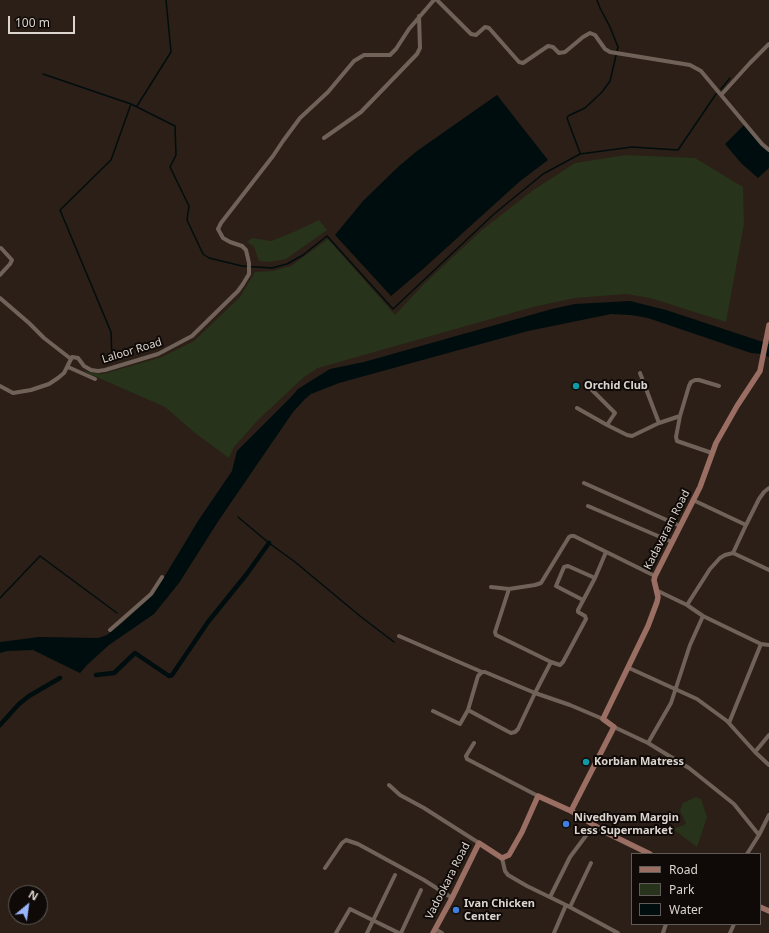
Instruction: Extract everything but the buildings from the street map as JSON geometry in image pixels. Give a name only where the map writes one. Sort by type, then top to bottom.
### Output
[{"type":"main road","name":"Kadavaram Road","points":[[603,719],[628,668],[657,602],[658,591],[654,576],[700,487],[716,443],[737,406],[760,371],[769,325]]},
{"type":"main road","points":[[571,811],[614,727],[603,719]]},
{"type":"main road","points":[[502,858],[509,855],[522,832],[538,796],[571,811],[607,833],[648,853]]},
{"type":"main road","name":"Vadookara Road","points":[[434,931],[479,843],[502,858]]},
{"type":"street","points":[[324,138],[361,112],[417,54],[420,48],[419,16],[436,0],[471,34],[476,35],[485,27],[489,28],[519,62],[523,63],[548,46],[553,47],[559,52],[565,52],[582,37],[590,33],[594,35],[605,49],[614,53],[690,65],[701,71],[762,144],[769,150]]},
{"type":"street","name":"Laloor Road","points":[[0,298],[44,338],[87,368],[98,371],[158,354],[192,336],[243,284],[249,274],[250,264],[244,248],[223,238],[218,228],[221,223],[273,156],[282,140],[300,118],[328,92],[354,61],[364,55],[390,55],[396,49],[419,16]]},
{"type":"street","points":[[721,95],[750,62],[768,46]]},
{"type":"street","points":[[0,275],[12,260],[1,248]]},
{"type":"street","points":[[0,386],[13,393],[31,390],[49,384],[58,378],[68,367],[73,358]]},
{"type":"street","points":[[68,367],[95,379]]},
{"type":"street","points":[[640,373],[659,424]]},
{"type":"street","points":[[712,453],[677,441],[676,437],[680,416],[691,382],[699,380],[719,386]]},
{"type":"street","points":[[588,386],[615,413],[607,425]]},
{"type":"street","points":[[577,408],[607,425],[632,436],[680,416]]},
{"type":"street","points":[[584,484],[680,526]]},
{"type":"street","points":[[733,553],[759,499],[769,488]]},
{"type":"street","points":[[693,500],[746,525]]},
{"type":"street","points":[[588,506],[672,542]]},
{"type":"street","points":[[491,587],[509,589],[541,583],[571,536],[574,536],[654,576]]},
{"type":"street","points":[[509,589],[495,632],[496,635],[552,662],[562,664],[586,619],[585,616],[578,612],[606,552]]},
{"type":"street","points":[[687,605],[710,569],[720,558],[725,555],[733,553],[769,570]]},
{"type":"street","points":[[583,600],[556,586],[564,567],[568,566],[595,578]]},
{"type":"street","points":[[110,630],[151,594],[162,577]]},
{"type":"street","points":[[658,591],[761,644],[769,645]]},
{"type":"street","points":[[648,743],[671,703],[690,645],[704,616]]},
{"type":"street","points":[[399,636],[482,672],[486,672],[535,693],[570,705],[603,719]]},
{"type":"street","points":[[729,723],[761,644]]},
{"type":"street","points":[[468,710],[511,733],[515,732],[518,730],[535,693],[552,662]]},
{"type":"street","points":[[628,668],[697,699],[729,723],[769,765]]},
{"type":"street","points":[[433,711],[460,724],[468,710],[478,676],[482,672]]},
{"type":"street","points":[[614,727],[648,743],[689,768],[734,804],[759,835]]},
{"type":"street","points":[[755,752],[769,735]]},
{"type":"street","points":[[474,744],[466,756],[467,759],[538,796]]},
{"type":"street","points":[[389,785],[400,795],[424,808],[479,843]]},
{"type":"street","points":[[748,853],[769,815]]},
{"type":"street","points":[[550,898],[570,857],[594,825]]},
{"type":"street","points":[[325,868],[342,843],[346,840],[358,844],[424,880],[452,898]]},
{"type":"street","points":[[502,858],[508,875],[618,933]]},
{"type":"street","points":[[554,933],[591,863]]},
{"type":"street","points":[[367,933],[395,875]]},
{"type":"street","points":[[336,933],[350,908],[400,933],[421,890]]},
{"type":"street","points":[[434,931],[442,933]]},
{"type":"green space","points":[[626,155],[695,158],[743,187],[744,224],[726,322],[650,298],[626,294],[575,298],[533,307],[318,368],[304,377],[258,420],[234,447],[229,458],[195,433],[165,407],[83,371],[103,374],[162,357],[194,341],[240,297],[255,272],[272,271],[291,266],[328,239],[395,315],[425,283],[482,230],[532,191],[575,163]]},
{"type":"green space","points":[[319,220],[327,230],[286,259],[269,262],[259,261],[254,247],[247,242],[252,238],[271,241]]},
{"type":"green space","points":[[696,797],[701,799],[707,817],[697,847],[673,829],[686,824],[680,810],[683,803]]},
{"type":"water","points":[[497,95],[548,160],[519,182],[391,296],[335,235],[363,201],[398,167],[417,151]]},
{"type":"water","points":[[744,125],[769,151],[769,168],[758,178],[741,163],[725,144]]},
{"type":"water","points":[[630,301],[666,310],[769,344],[769,357],[751,353],[648,318],[611,314],[528,331],[339,383],[311,394],[293,412],[219,520],[179,583],[154,614],[109,645],[80,673],[33,650],[7,651],[0,653],[0,642],[39,637],[98,638],[107,635],[121,624],[154,594],[198,521],[232,471],[237,451],[298,389],[330,369],[364,362],[552,309],[575,304]]},
{"type":"waterway","points":[[137,106],[171,52],[166,0]]},
{"type":"waterway","points":[[580,153],[567,118],[568,116],[585,108],[602,92],[610,81],[618,47],[597,0]]},
{"type":"waterway","points":[[43,74],[131,104],[175,126],[176,155],[170,167],[189,206],[187,220],[203,254],[209,258],[242,266],[272,268],[287,264],[303,255],[327,236],[393,309],[494,214],[543,174],[580,154],[632,147],[678,150],[716,94]]},
{"type":"waterway","points":[[721,89],[730,78]]},
{"type":"waterway","points":[[112,360],[111,332],[60,210],[111,160],[131,104]]},
{"type":"waterway","points":[[238,517],[394,642]]},
{"type":"waterway","points":[[96,675],[114,673],[135,653],[169,676],[172,675],[208,622],[246,575],[269,543]]},
{"type":"waterway","points":[[0,598],[40,556],[117,613]]},
{"type":"waterway","points":[[0,725],[19,704],[29,696],[60,678]]},
{"type":"place","name":"Orchid Club","points":[[576,386]]},
{"type":"place","name":"Korbian Matress","points":[[586,762]]},
{"type":"place","name":"Nivedhyam Margin Less Supermarket","points":[[566,824]]},
{"type":"place","name":"Ivan Chicken Center","points":[[456,910]]}]
